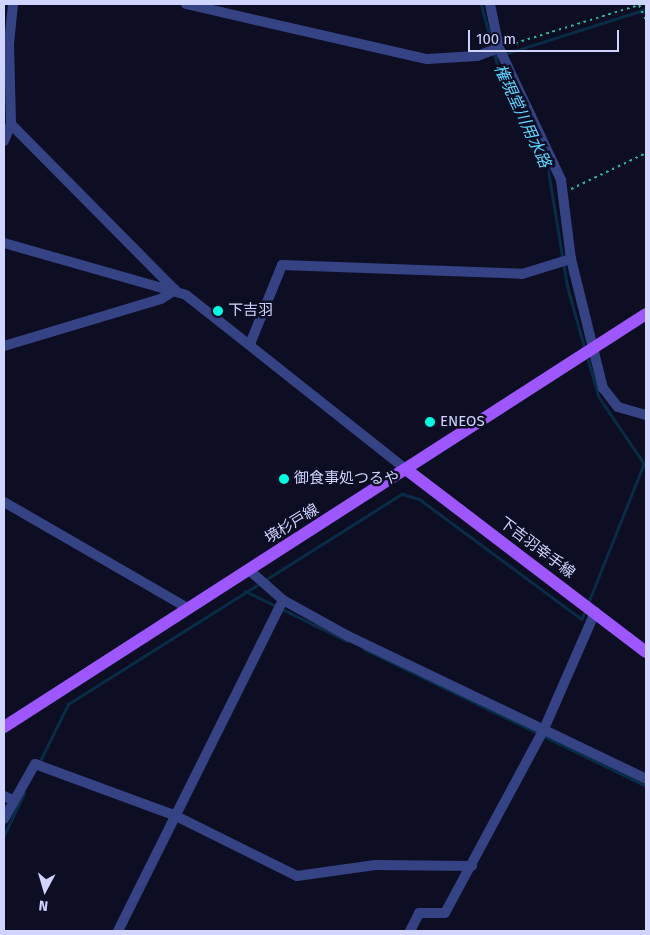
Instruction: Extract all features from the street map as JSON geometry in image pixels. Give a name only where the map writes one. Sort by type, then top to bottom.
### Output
[{"type":"main road","name":"境杉戸線","points":[[4,727],[407,470],[646,314]]},
{"type":"main road","name":"下吉羽幸手線","points":[[407,470],[646,652]]},
{"type":"street","points":[[4,141],[11,124],[9,44],[13,4]]},
{"type":"street","points":[[186,4],[427,59],[476,56],[499,48]]},
{"type":"street","points":[[490,4],[499,48],[552,158],[562,193],[571,259],[593,349],[610,401],[646,415]]},
{"type":"street","points":[[11,124],[175,290],[250,344],[407,470]]},
{"type":"street","points":[[4,243],[175,290]]},
{"type":"street","points":[[250,344],[282,265],[522,274],[571,259]]},
{"type":"street","points":[[4,346],[161,299],[175,290]]},
{"type":"street","points":[[4,502],[189,609]]},
{"type":"street","points":[[249,570],[283,600],[348,636],[646,779]]},
{"type":"street","points":[[118,931],[283,600]]},
{"type":"street","points":[[410,931],[419,913],[445,913],[472,866],[544,729],[594,612]]},
{"type":"street","points":[[4,819],[8,798],[35,764],[176,816],[297,876],[375,865],[472,866]]},
{"type":"path","points":[[499,48],[633,5],[642,4]]},
{"type":"path","points":[[638,5],[646,20]]},
{"type":"path","points":[[562,193],[646,153]]},
{"type":"waterway","name":"権現堂川用水路","points":[[481,4],[498,69],[548,170],[567,286],[584,347]]},
{"type":"waterway","points":[[495,57],[646,9]]},
{"type":"waterway","name":"権現堂川用水路","points":[[588,360],[598,396],[646,467]]},
{"type":"waterway","points":[[588,603],[644,463]]},
{"type":"waterway","points":[[39,763],[68,704],[402,494],[419,499],[581,619],[585,611]]},
{"type":"waterway","points":[[245,591],[347,641]]},
{"type":"waterway","points":[[364,649],[646,786]]},
{"type":"waterway","points":[[4,835],[24,793]]},
{"type":"place","name":"下吉羽","points":[[218,311]]},
{"type":"place","name":"ENEOS","points":[[430,422]]},
{"type":"place","name":"御食事処つるや","points":[[284,479]]}]
